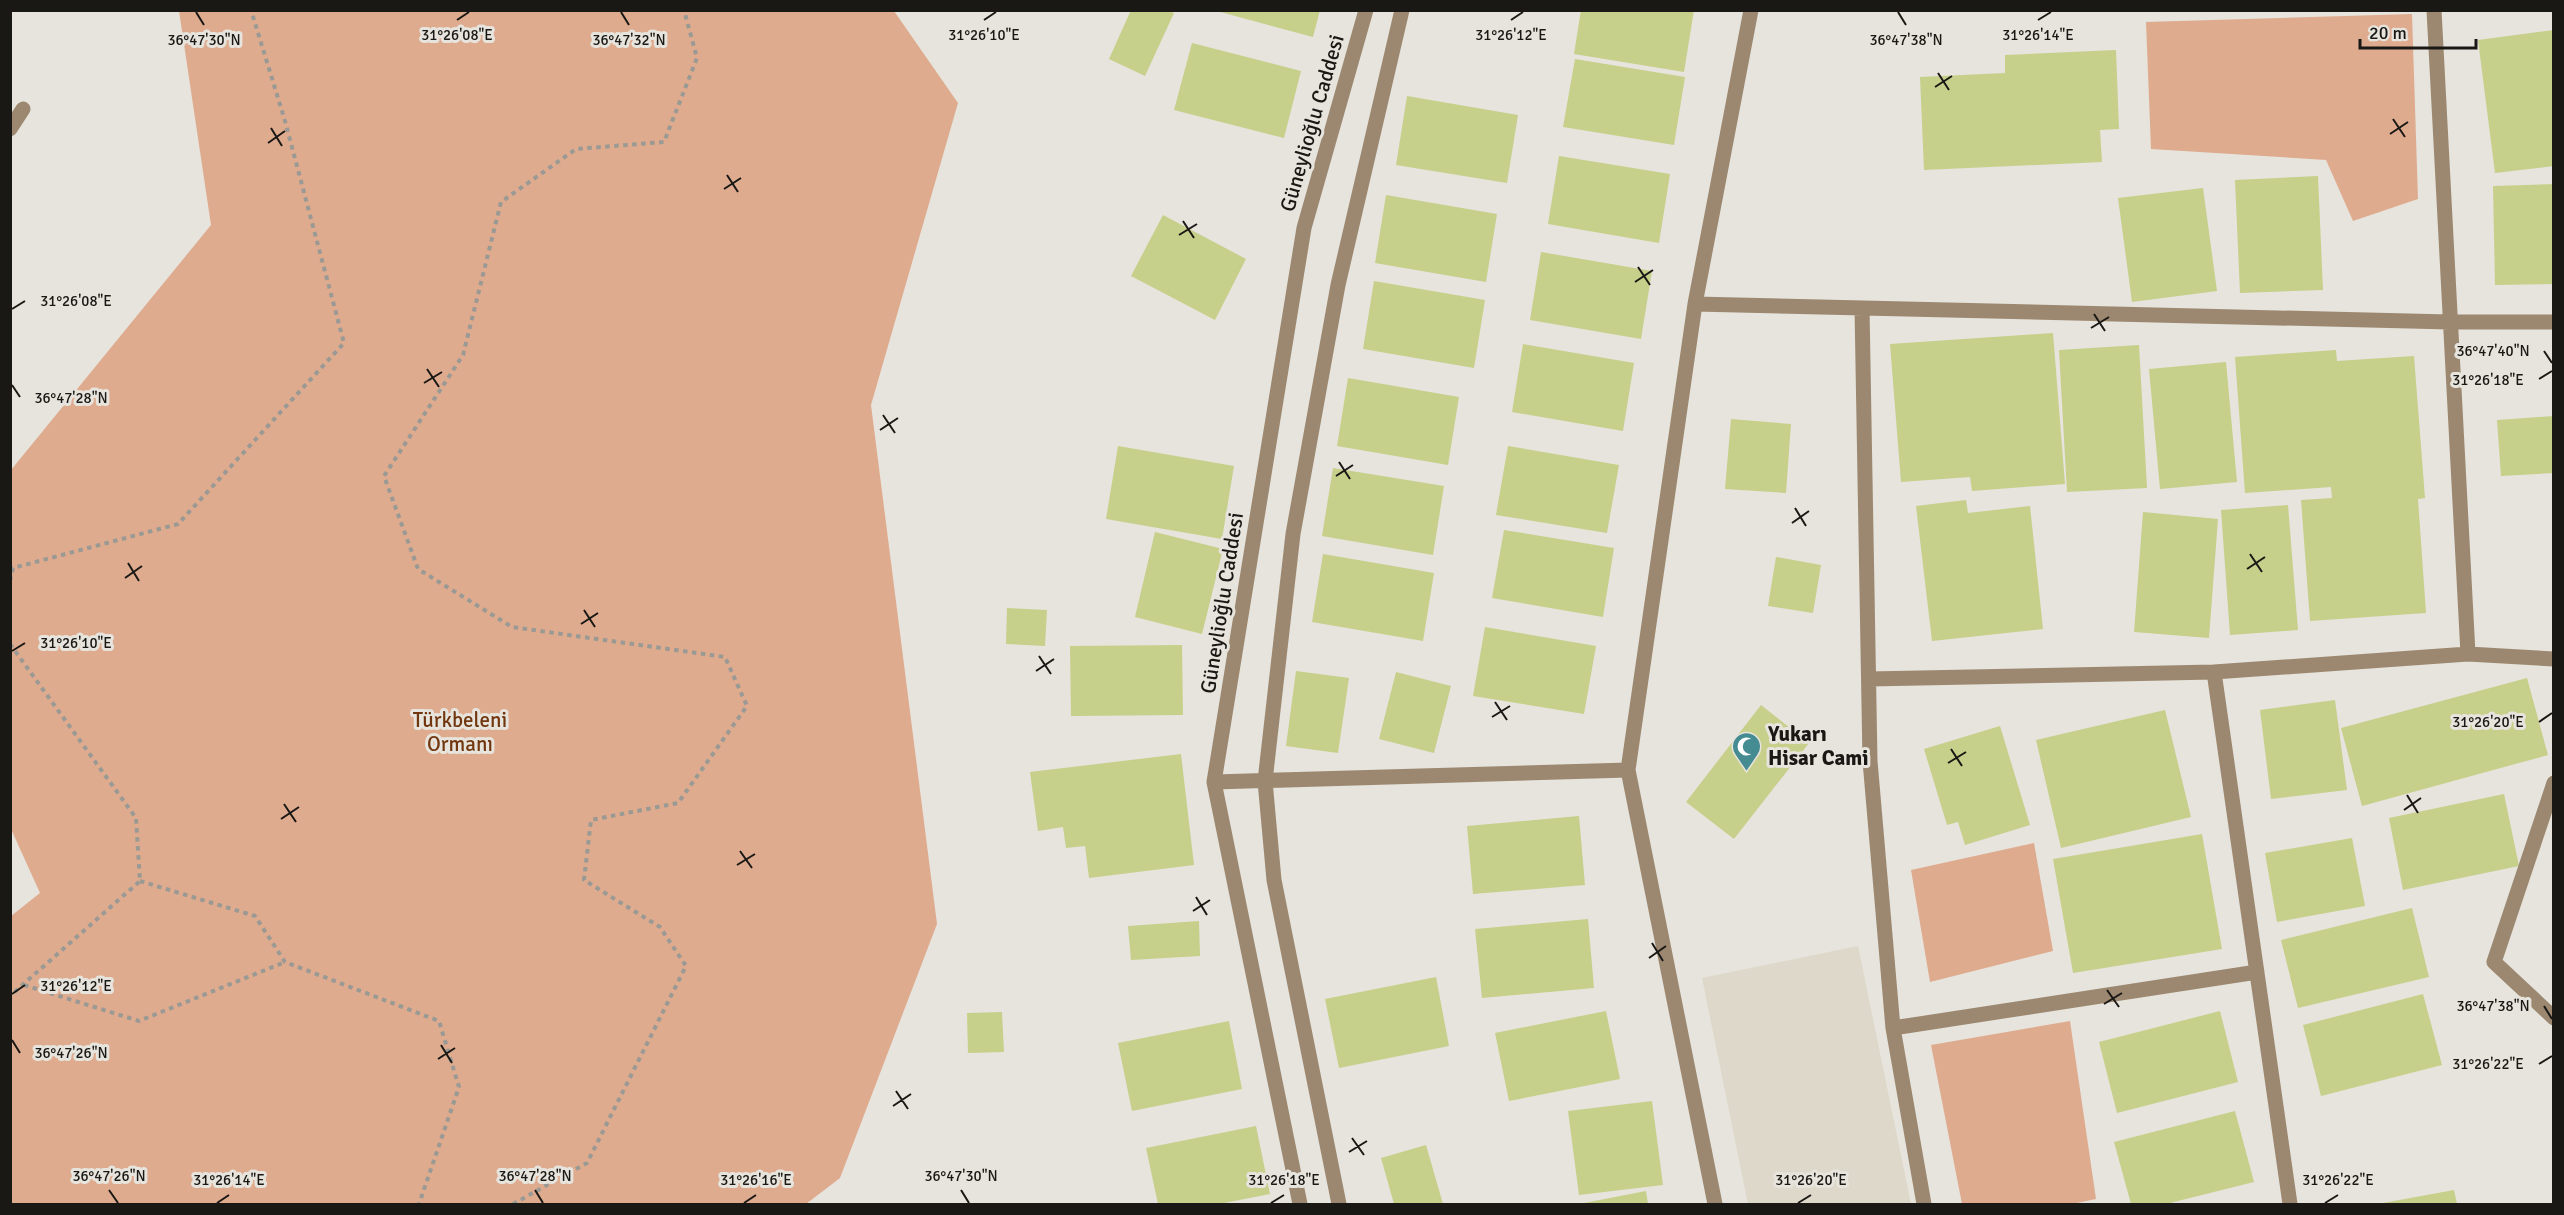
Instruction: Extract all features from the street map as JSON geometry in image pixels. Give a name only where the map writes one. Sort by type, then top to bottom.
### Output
[{"type":"street","name":"Güneylioğlu Caddesi","points":[[1300,1204],[1214,783],[1304,228],[1366,10]]},
{"type":"street","points":[[1339,1204],[1274,880],[1265,781],[1293,534],[1338,285],[1402,10]]},
{"type":"street","points":[[1715,1204],[1628,770],[1695,304],[1751,10]]},
{"type":"street","points":[[2433,10],[2468,654]]},
{"type":"street","points":[[10,129],[23,109]]},
{"type":"street","points":[[1695,304],[2450,322],[2553,322]]},
{"type":"street","points":[[1862,308],[1870,761],[1893,1028],[1924,1204]]},
{"type":"street","points":[[1869,680],[2214,672],[2468,654],[2553,659]]},
{"type":"street","points":[[2214,672],[2290,1204]]},
{"type":"street","points":[[1214,783],[1628,770]]},
{"type":"street","points":[[2553,783],[2493,962],[2553,1018]]},
{"type":"street","points":[[1893,1028],[2257,972]]},
{"type":"path","points":[[10,581],[13,568],[178,524],[344,343],[285,121],[252,10]]},
{"type":"path","points":[[513,1204],[587,1163],[686,966],[660,927],[584,880],[591,820],[678,803],[747,706],[725,657],[512,627],[418,569],[384,476],[463,355],[501,202],[576,149],[664,142],[697,58],[684,10]]},
{"type":"path","points":[[10,644],[136,818],[141,881]]},
{"type":"path","points":[[141,881],[255,916],[285,962],[439,1021],[459,1087],[419,1204]]},
{"type":"path","points":[[10,996],[141,881]]},
{"type":"path","points":[[23,985],[139,1021],[285,962]]},
{"type":"shaded area","points":[[1858,946],[1911,1204],[1748,1204],[1702,978]]},
{"type":"green space","name":"Türkbeleni Ormanı","points":[[179,11],[894,11],[958,103],[871,405],[937,924],[840,1178],[806,1204],[11,1204],[11,916],[40,893],[11,829],[11,470],[211,225]]},
{"type":"green space","points":[[2412,14],[2418,199],[2353,221],[2326,160],[2151,149],[2146,22]]},
{"type":"green space","points":[[2034,843],[2053,951],[1930,982],[1911,870]]},
{"type":"green space","points":[[2070,1021],[2096,1199],[2072,1204],[1962,1204],[1931,1045]]},
{"type":"building","points":[[1131,10],[1168,10],[1174,13],[1145,76],[1109,59]]},
{"type":"building","points":[[1213,10],[1320,10],[1313,37]]},
{"type":"building","points":[[1581,10],[1694,10],[1684,72],[1574,54]]},
{"type":"building","points":[[2554,30],[2554,166],[2495,173],[2478,40]]},
{"type":"building","points":[[1192,43],[1301,71],[1284,138],[1174,110]]},
{"type":"building","points":[[2116,50],[2119,129],[2100,130],[2102,162],[1924,170],[1920,77],[2005,73],[2005,55]]},
{"type":"building","points":[[1575,59],[1685,77],[1674,145],[1563,127]]},
{"type":"building","points":[[1407,96],[1518,115],[1507,183],[1396,165]]},
{"type":"building","points":[[1559,156],[1670,174],[1659,243],[1548,224]]},
{"type":"building","points":[[2318,176],[2323,290],[2240,293],[2235,180]]},
{"type":"building","points":[[2554,184],[2554,284],[2495,285],[2493,186]]},
{"type":"building","points":[[2203,188],[2217,291],[2132,302],[2118,198]]},
{"type":"building","points":[[1386,195],[1497,214],[1486,282],[1375,263]]},
{"type":"building","points":[[1163,215],[1246,259],[1215,320],[1131,276]]},
{"type":"building","points":[[1541,252],[1652,271],[1641,339],[1530,320]]},
{"type":"building","points":[[1374,281],[1485,300],[1474,368],[1363,349]]},
{"type":"building","points":[[2053,333],[2065,484],[1972,491],[1970,477],[1901,482],[1890,344]]},
{"type":"building","points":[[1523,344],[1634,363],[1623,431],[1512,412]]},
{"type":"building","points":[[2139,345],[2147,488],[2067,492],[2059,350]]},
{"type":"building","points":[[2336,350],[2337,361],[2414,356],[2425,498],[2418,499],[2426,613],[2310,621],[2301,500],[2332,498],[2331,487],[2245,493],[2235,357]]},
{"type":"building","points":[[2226,362],[2237,482],[2160,489],[2149,369]]},
{"type":"building","points":[[1348,378],[1459,397],[1448,465],[1337,446]]},
{"type":"building","points":[[2554,416],[2554,473],[2501,476],[2497,420]]},
{"type":"building","points":[[1731,419],[1791,424],[1786,493],[1725,489]]},
{"type":"building","points":[[1118,446],[1234,466],[1222,539],[1106,519]]},
{"type":"building","points":[[1508,446],[1619,465],[1607,533],[1496,515]]},
{"type":"building","points":[[1333,468],[1444,486],[1433,555],[1322,536]]},
{"type":"building","points":[[1966,500],[1968,513],[2030,506],[2043,629],[1932,641],[1916,506]]},
{"type":"building","points":[[2288,505],[2298,630],[2230,635],[2221,510]]},
{"type":"building","points":[[2143,512],[2218,519],[2209,638],[2134,632]]},
{"type":"building","points":[[1504,530],[1614,548],[1603,617],[1492,598]]},
{"type":"building","points":[[1155,532],[1223,549],[1202,634],[1135,617]]},
{"type":"building","points":[[1323,554],[1434,573],[1423,641],[1312,622]]},
{"type":"building","points":[[1776,557],[1821,565],[1813,613],[1768,606]]},
{"type":"building","points":[[1007,608],[1047,610],[1045,646],[1006,644]]},
{"type":"building","points":[[1485,627],[1596,646],[1584,714],[1473,696]]},
{"type":"building","points":[[1182,645],[1183,715],[1071,716],[1070,646]]},
{"type":"building","points":[[1296,671],[1349,678],[1338,753],[1286,746]]},
{"type":"building","points":[[1396,672],[1451,686],[1434,753],[1379,739]]},
{"type":"building","points":[[2527,678],[2548,755],[2362,806],[2341,728]]},
{"type":"building","points":[[2335,700],[2347,790],[2271,799],[2260,710]]},
{"type":"building","name":"Yukarı Hisar Cami","points":[[1761,705],[1809,743],[1734,839],[1686,802]]},
{"type":"building","points":[[2165,710],[2191,817],[2061,848],[2036,740]]},
{"type":"building","points":[[2000,726],[2030,825],[1965,845],[1958,822],[1947,825],[1924,749]]},
{"type":"building","points":[[1181,754],[1194,865],[1089,878],[1085,846],[1066,848],[1063,827],[1038,831],[1030,772]]},
{"type":"building","points":[[2504,794],[2519,866],[2403,890],[2389,818]]},
{"type":"building","points":[[1579,816],[1585,885],[1473,894],[1467,826]]},
{"type":"building","points":[[2202,834],[2222,949],[2073,973],[2053,859]]},
{"type":"building","points":[[2352,838],[2365,906],[2277,922],[2265,853]]},
{"type":"building","points":[[2412,908],[2429,977],[2298,1008],[2281,940]]},
{"type":"building","points":[[1588,919],[1594,988],[1482,998],[1475,929]]},
{"type":"building","points":[[1199,921],[1200,956],[1131,960],[1128,926]]},
{"type":"building","points":[[1436,977],[1449,1046],[1339,1068],[1325,999]]},
{"type":"building","points":[[2423,994],[2442,1065],[2321,1096],[2303,1025]]},
{"type":"building","points":[[1606,1011],[1620,1079],[1509,1101],[1495,1033]]},
{"type":"building","points":[[2220,1011],[2238,1082],[2117,1113],[2099,1042]]},
{"type":"building","points":[[1002,1012],[1004,1052],[968,1053],[967,1013]]},
{"type":"building","points":[[1229,1021],[1242,1089],[1132,1111],[1118,1043]]},
{"type":"building","points":[[1652,1101],[1663,1185],[1579,1195],[1568,1111]]},
{"type":"building","points":[[2235,1111],[2254,1182],[2166,1204],[2131,1204],[2114,1142]]},
{"type":"building","points":[[1256,1126],[1270,1194],[1219,1204],[1158,1204],[1146,1148]]},
{"type":"building","points":[[1426,1145],[1443,1204],[1394,1204],[1381,1158]]},
{"type":"building","points":[[2454,1190],[2457,1204],[2383,1204],[2383,1203]]},
{"type":"building","points":[[1646,1191],[1648,1204],[1584,1204],[1584,1203]]},
{"type":"place","name":"Yukarı Hisar Cami","points":[[1747,772]]}]
